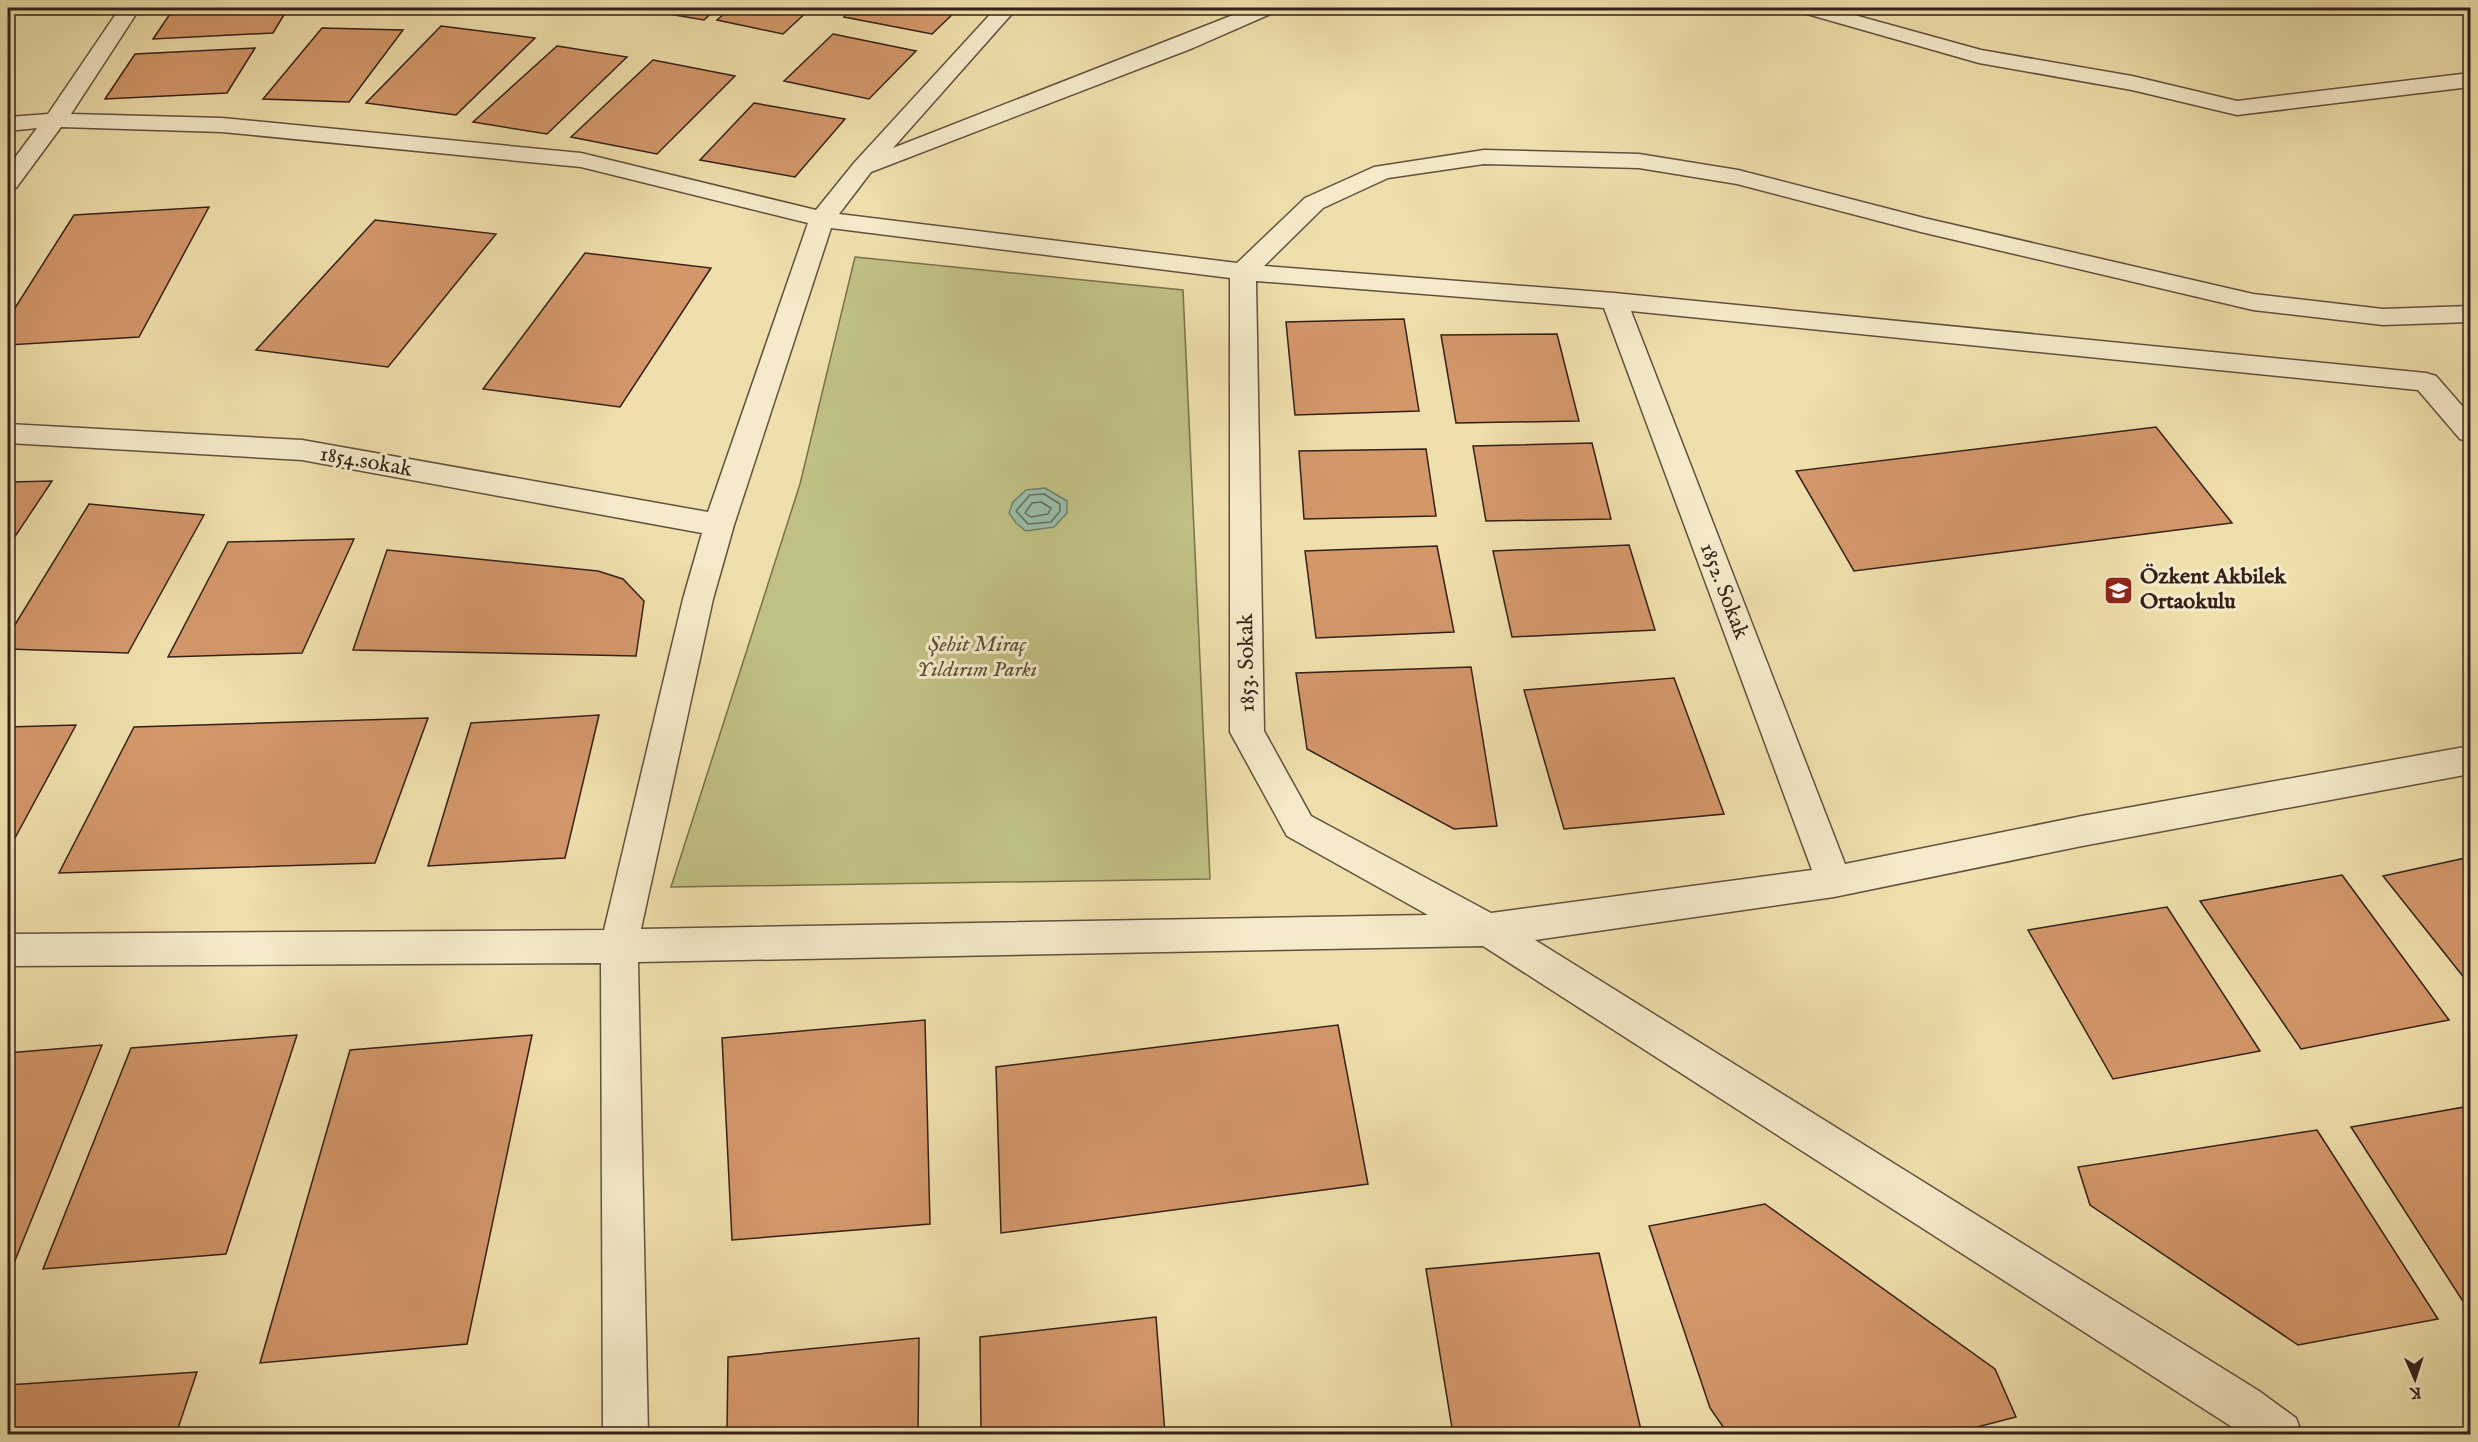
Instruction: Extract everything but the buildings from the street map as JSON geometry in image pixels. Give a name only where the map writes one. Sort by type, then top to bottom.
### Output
[{"type":"street","points":[[8,183],[55,120],[130,8]]},
{"type":"street","points":[[625,1434],[619,946],[698,599],[719,525],[822,219],[862,168],[1007,8]]},
{"type":"street","points":[[862,168],[1185,43],[1268,8]]},
{"type":"street","points":[[1807,8],[1979,56],[2132,83],[2237,108],[2470,80]]},
{"type":"street","points":[[8,124],[55,120],[222,125],[581,160],[822,219],[1243,272],[1614,301],[2426,382],[2470,432]]},
{"type":"street","points":[[1243,272],[1314,202],[1382,172],[1484,157],[1639,161],[1738,177],[1921,225],[2253,302],[2383,317],[2470,314]]},
{"type":"street","name":"1853. Sokak","points":[[1243,272],[1247,732],[1299,826],[1488,930],[2243,1407],[2280,1434]]},
{"type":"street","name":"1852. Sokak","points":[[1614,301],[1834,882]]},
{"type":"street","name":"1854.sokak","points":[[8,433],[302,450],[719,525]]},
{"type":"street","points":[[8,950],[619,946],[1488,930],[1834,882],[2082,831],[2470,760]]},
{"type":"green space","name":"Şehit Miraç Yıldırım Parkı","points":[[855,257],[1183,290],[1210,879],[671,887],[800,484]]},
{"type":"water","points":[[1045,488],[1067,501],[1067,513],[1054,527],[1026,531],[1009,513],[1013,502],[1026,490]]},
{"type":"place","name":"Özkent Akbilek Ortaokulu","points":[[2119,590]]}]
